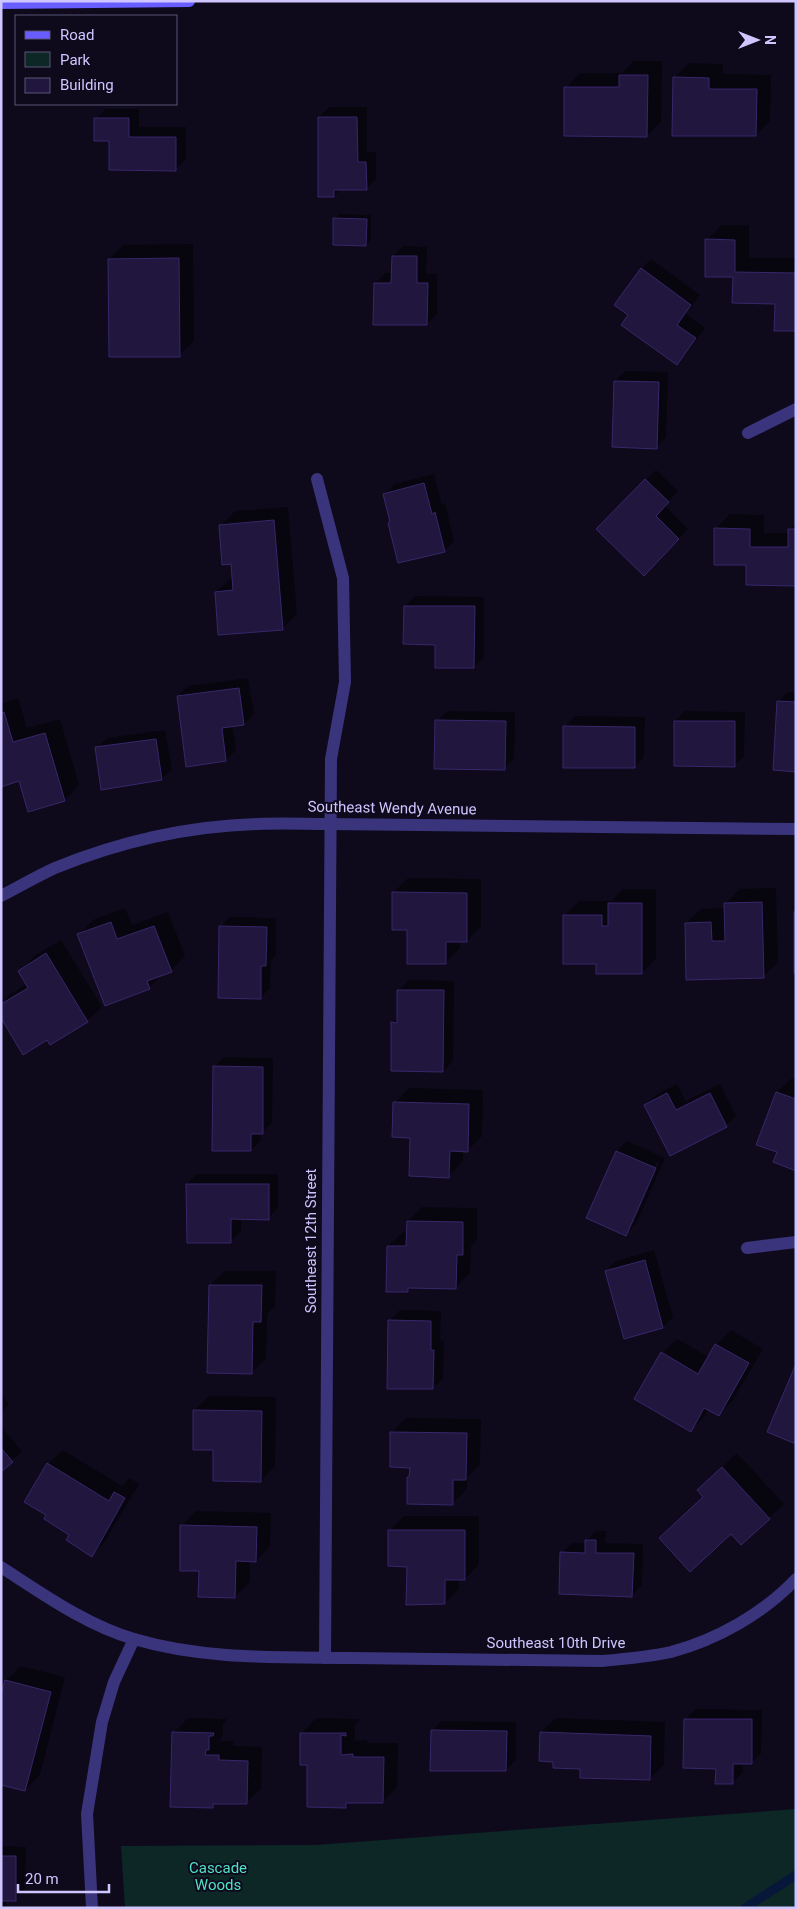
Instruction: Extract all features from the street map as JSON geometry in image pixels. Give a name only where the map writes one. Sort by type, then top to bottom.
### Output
[{"type":"street","points":[[1,3],[189,1]]},
{"type":"street","points":[[748,433],[796,409]]},
{"type":"street","name":"Southeast 12th Street","points":[[317,479],[343,578],[345,682],[331,759],[325,1658]]},
{"type":"street","name":"Southeast Wendy Avenue","points":[[1,896],[55,869],[134,842],[216,827],[258,824],[330,824],[796,829]]},
{"type":"street","points":[[747,1248],[796,1242]]},
{"type":"street","name":"Southeast 10th Drive","points":[[1,1567],[60,1606],[134,1639],[200,1653],[325,1658],[602,1662],[636,1658],[671,1652],[695,1644],[734,1626],[763,1607],[796,1579]]},
{"type":"street","points":[[92,1908],[87,1814],[102,1722],[114,1682],[134,1639]]},
{"type":"green space","name":"Cascade Woods","points":[[796,1809],[796,1908],[125,1908],[121,1846],[316,1845]]},
{"type":"building","points":[[619,75],[648,75],[647,137],[564,136],[564,87],[619,87]]},
{"type":"building","points":[[673,77],[709,78],[709,89],[757,89],[756,136],[672,136]]},
{"type":"building","points":[[318,117],[357,117],[358,162],[366,162],[367,190],[334,190],[334,197],[318,197]]},
{"type":"building","points":[[94,118],[129,118],[129,137],[176,137],[176,171],[109,170],[109,141],[94,141]]},
{"type":"building","points":[[333,218],[367,219],[366,246],[333,245]]},
{"type":"building","points":[[705,239],[735,240],[735,272],[796,273],[796,331],[774,331],[775,304],[732,303],[733,277],[705,277]]},
{"type":"building","points":[[392,256],[417,256],[417,283],[428,283],[427,325],[373,325],[374,283],[391,283]]},
{"type":"building","points":[[179,258],[180,357],[109,357],[108,259]]},
{"type":"building","points":[[641,268],[691,305],[677,325],[696,338],[677,365],[621,325],[628,315],[614,305]]},
{"type":"building","points":[[614,381],[659,382],[657,449],[612,447]]},
{"type":"building","points":[[645,479],[669,502],[656,516],[679,539],[644,576],[596,529]]},
{"type":"building","points":[[424,483],[432,514],[435,512],[445,552],[398,563],[383,494]]},
{"type":"building","points":[[274,520],[283,630],[218,635],[215,592],[233,590],[231,564],[222,565],[219,525]]},
{"type":"building","points":[[714,528],[750,529],[750,547],[788,547],[788,529],[796,529],[796,586],[746,585],[746,565],[714,565]]},
{"type":"building","points":[[404,606],[475,606],[474,668],[435,668],[435,645],[403,644]]},
{"type":"building","points":[[239,688],[244,725],[222,728],[226,761],[186,767],[177,696]]},
{"type":"building","points":[[777,701],[796,702],[796,772],[773,770]]},
{"type":"building","points":[[4,712],[13,742],[45,733],[65,801],[28,812],[19,781],[1,787],[1,713]]},
{"type":"building","points":[[435,720],[506,721],[505,770],[434,769]]},
{"type":"building","points":[[674,721],[735,721],[735,767],[674,766]]},
{"type":"building","points":[[563,726],[635,727],[635,768],[563,768]]},
{"type":"building","points":[[156,739],[162,780],[101,790],[95,747]]},
{"type":"building","points":[[392,892],[467,893],[467,942],[446,942],[446,964],[407,964],[407,930],[392,930]]},
{"type":"building","points":[[762,902],[764,978],[686,980],[685,923],[711,922],[712,941],[725,941],[724,903]]},
{"type":"building","points":[[608,903],[642,903],[642,974],[596,974],[596,964],[563,964],[563,915],[602,915],[602,926],[608,926]]},
{"type":"building","points":[[794,912],[796,912],[796,973],[794,973]]},
{"type":"building","points":[[111,922],[117,939],[154,926],[172,972],[147,981],[150,989],[105,1006],[77,934]]},
{"type":"building","points":[[219,926],[267,927],[266,966],[261,966],[261,999],[218,998]]},
{"type":"building","points":[[46,953],[88,1022],[50,1045],[47,1040],[23,1055],[1,1018],[1,1004],[28,988],[18,971]]},
{"type":"building","points":[[397,990],[444,990],[443,1072],[391,1071],[391,1022],[397,1023]]},
{"type":"building","points":[[213,1066],[263,1067],[263,1134],[251,1134],[251,1151],[212,1151]]},
{"type":"building","points":[[776,1092],[796,1099],[796,1171],[773,1162],[777,1152],[756,1145]]},
{"type":"building","points":[[667,1093],[676,1110],[710,1093],[727,1127],[670,1156],[644,1105]]},
{"type":"building","points":[[393,1102],[469,1104],[468,1152],[450,1151],[449,1178],[409,1176],[410,1138],[392,1137]]},
{"type":"building","points":[[616,1151],[656,1168],[626,1236],[586,1218]]},
{"type":"building","points":[[186,1184],[269,1184],[269,1220],[231,1219],[231,1243],[187,1243]]},
{"type":"building","points":[[407,1221],[463,1222],[463,1255],[457,1255],[456,1289],[408,1288],[408,1292],[386,1292],[387,1246],[406,1246]]},
{"type":"building","points":[[645,1260],[663,1328],[624,1339],[605,1271]]},
{"type":"building","points":[[209,1285],[262,1285],[261,1322],[253,1322],[252,1374],[207,1373]]},
{"type":"building","points":[[388,1320],[431,1321],[431,1350],[434,1350],[433,1389],[387,1389]]},
{"type":"building","points":[[715,1344],[749,1363],[719,1416],[704,1408],[691,1432],[634,1399],[661,1352],[698,1374]]},
{"type":"building","points":[[796,1364],[796,1444],[767,1432]]},
{"type":"building","points":[[193,1410],[262,1411],[261,1482],[213,1481],[213,1450],[193,1450]]},
{"type":"building","points":[[390,1432],[467,1433],[466,1480],[453,1480],[453,1505],[407,1504],[407,1477],[409,1477],[410,1468],[390,1467]]},
{"type":"building","points":[[1,1448],[13,1462],[1,1472]]},
{"type":"building","points":[[47,1463],[109,1501],[114,1492],[125,1498],[92,1557],[66,1540],[69,1535],[44,1519],[46,1515],[24,1502]]},
{"type":"building","points":[[722,1467],[770,1519],[741,1545],[731,1534],[690,1572],[659,1538],[703,1497],[697,1490]]},
{"type":"building","points":[[180,1525],[257,1527],[256,1562],[236,1561],[235,1598],[198,1597],[199,1571],[180,1571]]},
{"type":"building","points":[[388,1530],[465,1530],[465,1580],[445,1580],[445,1604],[406,1605],[407,1567],[388,1566]]},
{"type":"building","points":[[585,1540],[596,1540],[596,1553],[634,1553],[632,1597],[559,1594],[560,1552],[585,1553]]},
{"type":"building","points":[[5,1680],[51,1692],[25,1791],[1,1785],[1,1694]]},
{"type":"building","points":[[684,1719],[752,1719],[752,1764],[733,1764],[733,1784],[715,1784],[716,1769],[683,1768]]},
{"type":"building","points":[[431,1730],[507,1731],[506,1771],[430,1771]]},
{"type":"building","points":[[172,1732],[214,1733],[213,1736],[209,1736],[209,1750],[206,1750],[205,1755],[219,1755],[219,1760],[248,1761],[247,1804],[213,1804],[213,1808],[170,1807]]},
{"type":"building","points":[[540,1732],[651,1736],[650,1780],[580,1778],[580,1769],[553,1768],[553,1762],[539,1761]]},
{"type":"building","points":[[300,1733],[346,1733],[346,1736],[341,1735],[341,1755],[353,1754],[353,1757],[384,1757],[383,1803],[346,1803],[346,1808],[307,1807],[307,1765],[300,1765]]},
{"type":"building","points":[[1,1856],[16,1856],[16,1901],[1,1901]]},
{"type":"waterway","points":[[745,1908],[796,1875]]}]
